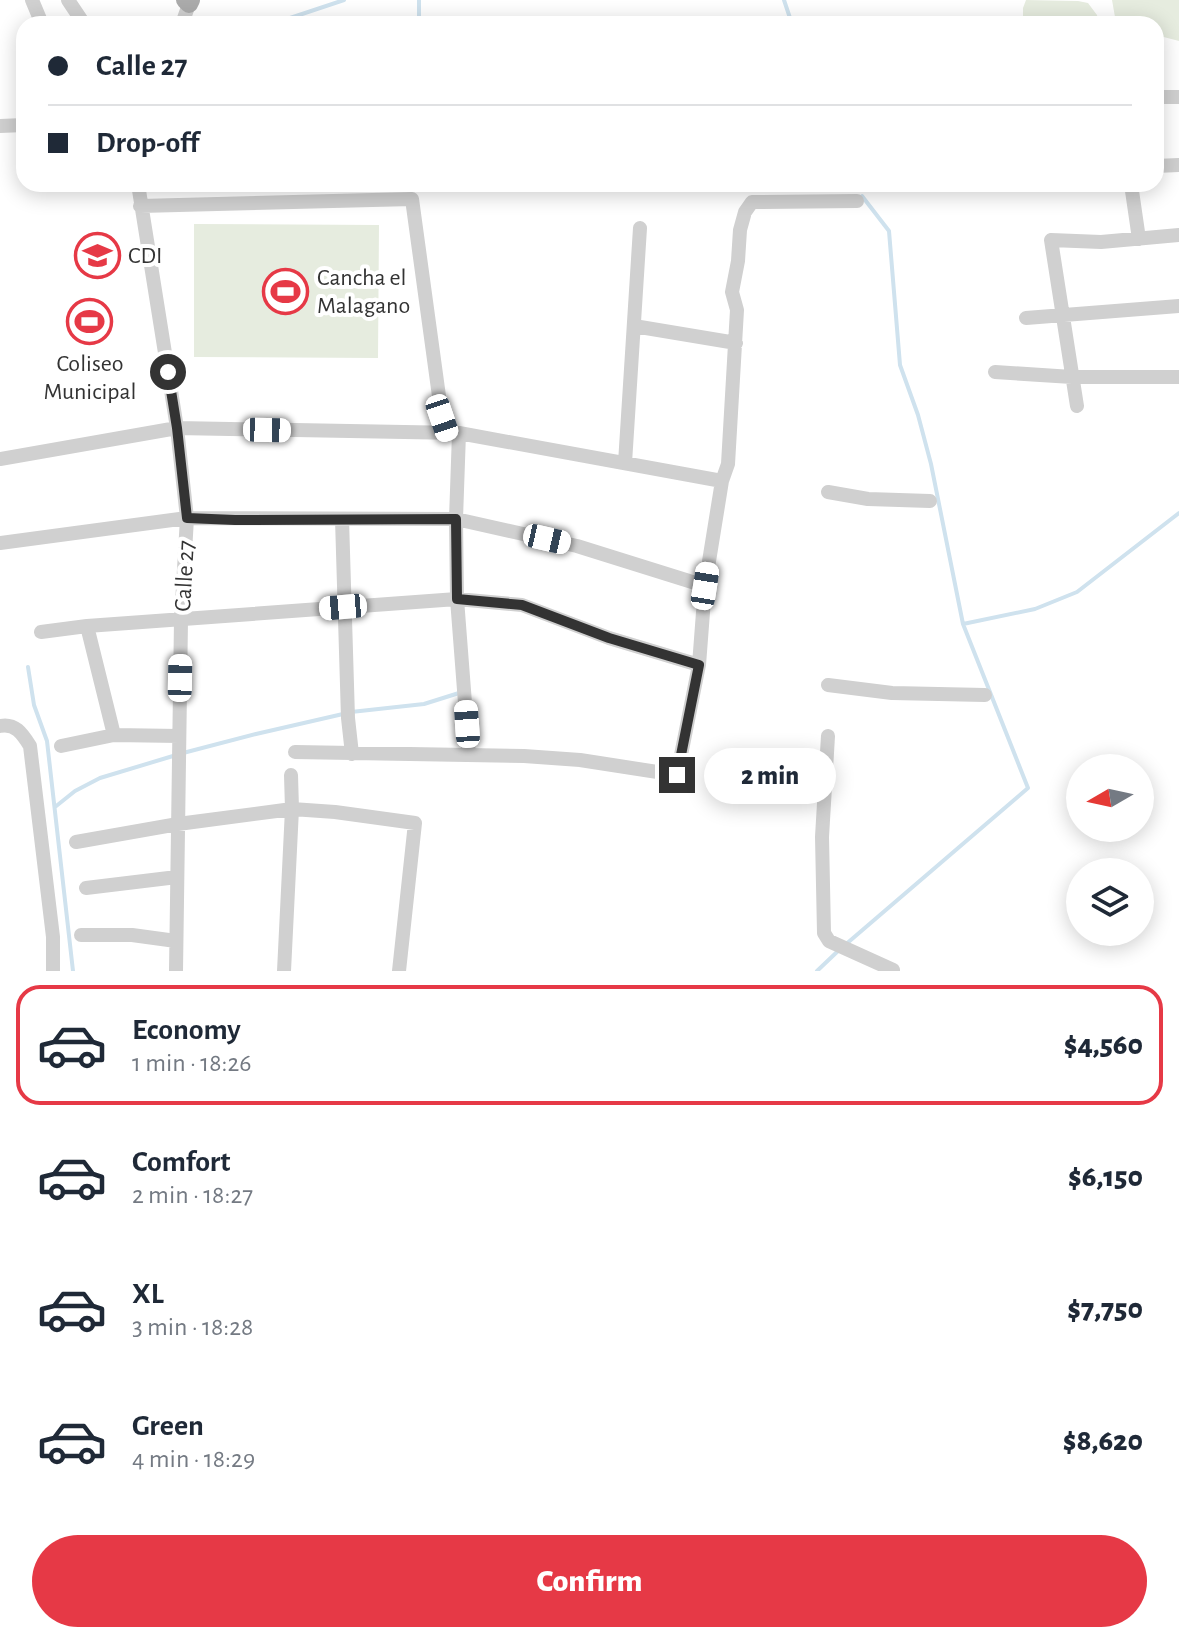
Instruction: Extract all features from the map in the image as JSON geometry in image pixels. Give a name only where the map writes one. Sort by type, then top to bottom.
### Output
[{"type":"street","name":"Calle 27","points":[[139,192],[177,428],[187,518],[181,620],[176,971]]},
{"type":"street","points":[[1132,192],[1139,239]]},
{"type":"street","points":[[140,206],[412,199],[442,418],[454,433],[457,599],[469,755]]},
{"type":"street","points":[[295,752],[580,760],[677,775],[699,665],[705,586],[722,481],[728,464],[737,310],[732,292],[745,212],[752,202],[857,201]]},
{"type":"street","points":[[625,463],[640,228]]},
{"type":"street","points":[[1077,406],[1051,240],[1101,242],[1179,235]]},
{"type":"street","points":[[1026,318],[1179,306]]},
{"type":"street","points":[[634,326],[736,343]]},
{"type":"street","points":[[995,372],[1072,377],[1179,377]]},
{"type":"street","points":[[0,459],[177,428],[454,433],[722,481]]},
{"type":"street","points":[[828,492],[868,499],[930,501]]},
{"type":"street","points":[[0,543],[187,518],[456,519],[577,546],[705,586]]},
{"type":"street","points":[[342,519],[343,607],[352,754]]},
{"type":"street","points":[[41,632],[457,599],[522,605],[609,638],[699,665]]},
{"type":"street","points":[[87,626],[114,735]]},
{"type":"street","points":[[828,685],[892,693],[985,695]]},
{"type":"street","points":[[0,726],[7,725],[19,730],[30,746],[53,937],[53,971]]},
{"type":"street","points":[[61,746],[114,735],[179,736]]},
{"type":"street","points":[[828,736],[822,837],[824,933],[829,941],[893,970]]},
{"type":"street","points":[[284,971],[291,775]]},
{"type":"street","points":[[76,842],[292,809],[415,823],[399,971]]},
{"type":"street","points":[[86,888],[177,877]]},
{"type":"street","points":[[81,935],[132,935],[176,941]]},
{"type":"shaded area","points":[[1026,0],[1078,1],[1088,3],[1097,16],[1023,16]]},
{"type":"shaded area","points":[[1112,0],[1179,0],[1179,41],[1164,37],[1164,16],[1115,16]]},
{"type":"shaded area","name":"Cancha el Malagano","points":[[194,224],[379,225],[378,358],[194,357]]},
{"type":"waterway","points":[[296,16],[344,0]]},
{"type":"waterway","points":[[419,0],[419,16]]},
{"type":"waterway","points":[[784,0],[789,16]]},
{"type":"waterway","points":[[845,945],[1028,788],[963,624],[931,464],[900,365],[889,231],[862,196]]},
{"type":"waterway","points":[[963,624],[1035,609],[1077,592],[1179,513]]},
{"type":"waterway","points":[[28,667],[34,705],[47,741],[73,971]]},
{"type":"waterway","points":[[351,712],[424,704],[459,693]]},
{"type":"waterway","points":[[183,753],[343,714]]},
{"type":"waterway","points":[[55,807],[75,791],[100,778],[173,756]]},
{"type":"waterway","points":[[817,971],[838,951]]},
{"type":"place","name":"CDI","points":[[97,255]]},
{"type":"place","name":"Cancha el Malagano","points":[[286,291]]},
{"type":"place","name":"Coliseo Municipal","points":[[90,321]]},
{"type":"route","points":[[168,372],[187,518],[456,519],[457,599],[522,605],[609,638],[699,665],[677,775]]}]
